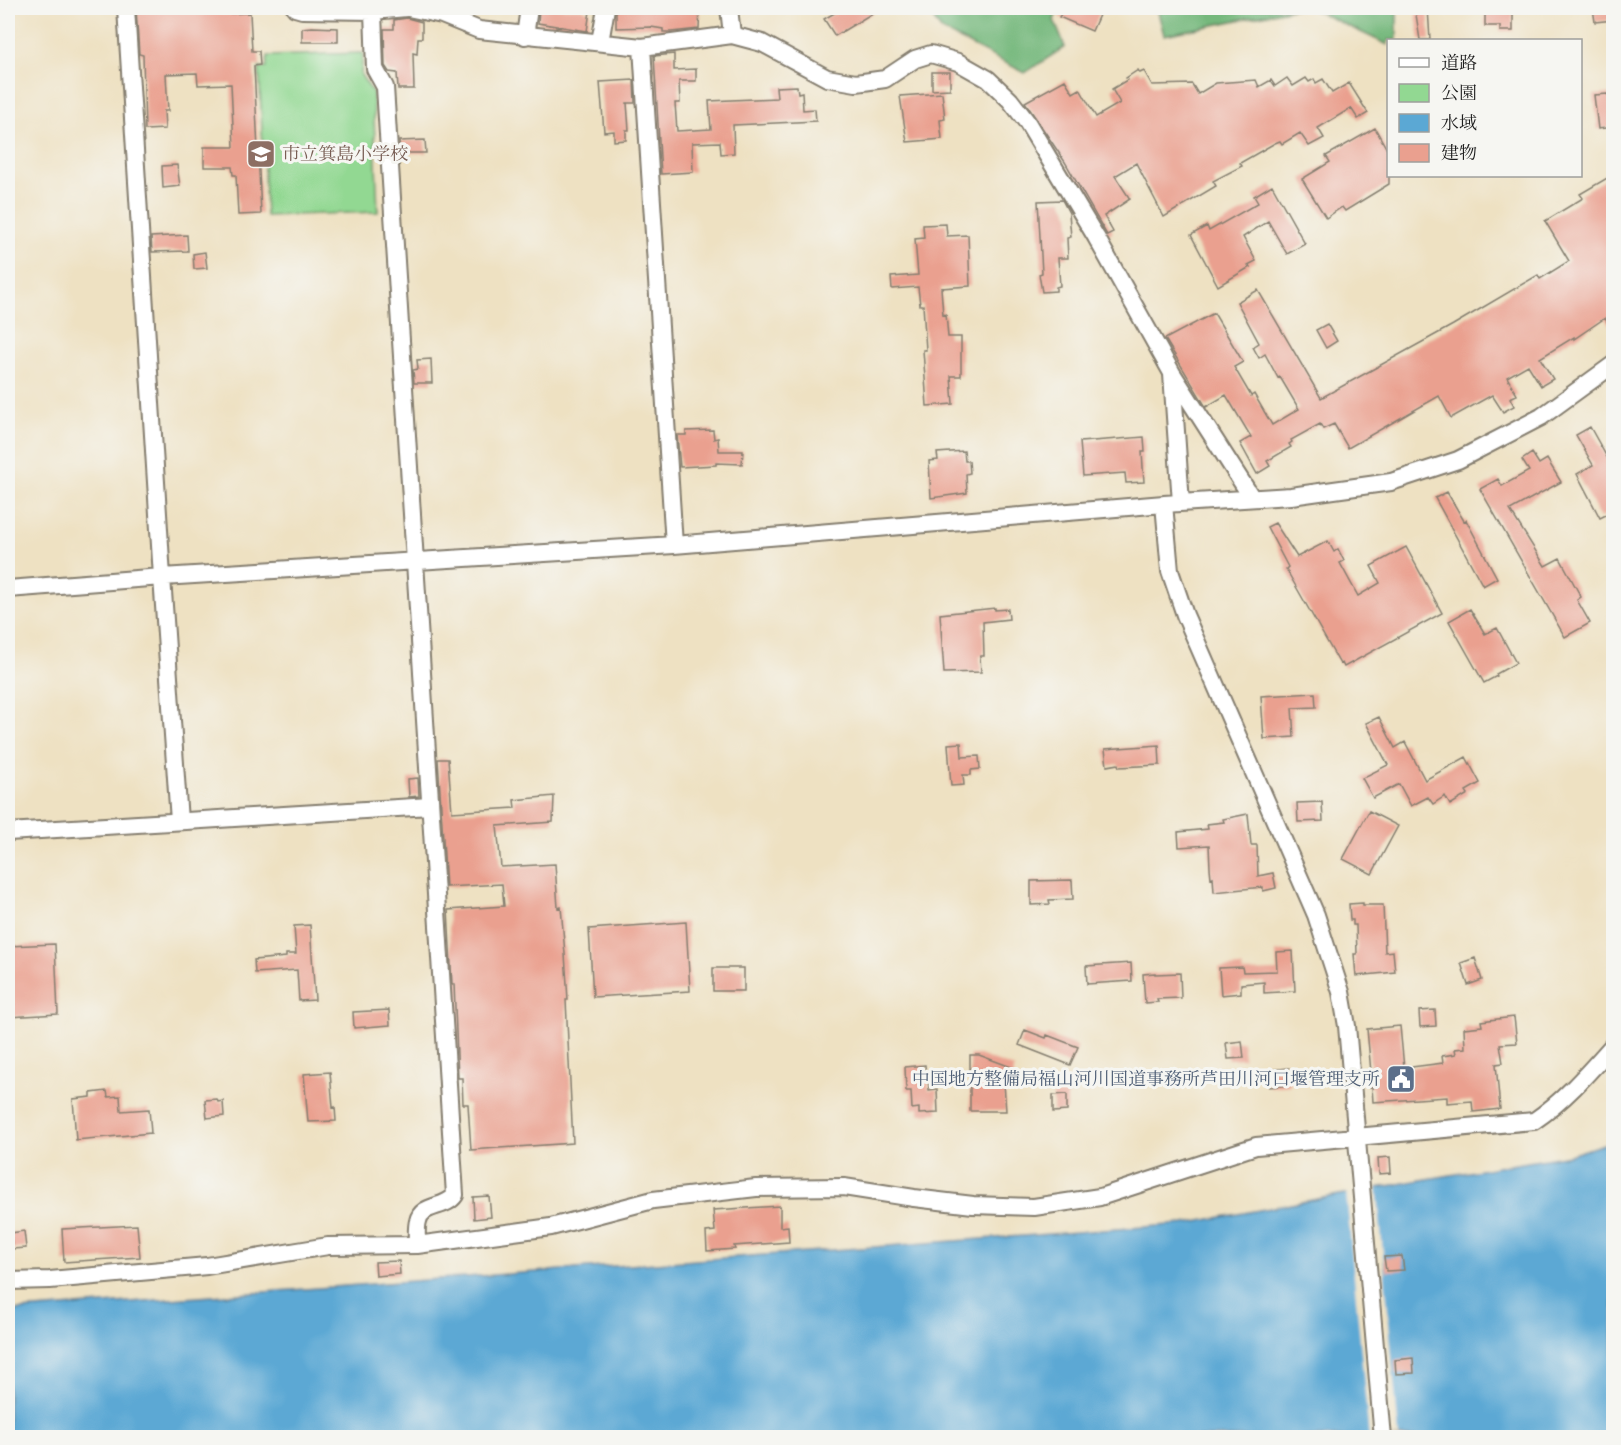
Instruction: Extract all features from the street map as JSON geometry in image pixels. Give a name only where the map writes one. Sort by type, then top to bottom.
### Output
[{"type":"street","points":[[126,8],[179,821]]},
{"type":"street","points":[[295,8],[373,11],[407,8],[442,15],[479,30],[642,47],[732,35],[762,43],[827,78],[856,82],[885,79],[915,59],[931,54],[958,62],[988,79],[1010,100],[1028,122],[1172,373],[1252,498]]},
{"type":"street","points":[[525,36],[529,8]]},
{"type":"street","points":[[600,42],[606,8]]},
{"type":"street","points":[[729,8],[732,35]]},
{"type":"street","points":[[373,11],[375,69],[385,87],[455,1195],[451,1201],[424,1210],[418,1220],[417,1245]]},
{"type":"street","points":[[642,47],[674,545]]},
{"type":"street","points":[[8,589],[674,545],[1172,503],[1291,496],[1391,482],[1458,460],[1541,417],[1614,364]]},
{"type":"street","points":[[1172,373],[1170,572],[1185,615],[1316,915],[1341,992],[1347,1026],[1383,1437]]},
{"type":"street","points":[[8,832],[430,806]]},
{"type":"street","points":[[8,1281],[50,1280],[207,1266],[328,1246],[417,1245],[551,1227],[653,1200],[756,1188],[844,1187],[938,1201],[1034,1207],[1100,1197],[1256,1146],[1534,1121],[1553,1108],[1574,1088],[1614,1044]]},
{"type":"green space","points":[[926,8],[1059,8],[1054,20],[1065,47],[1025,73],[941,30]]},
{"type":"green space","points":[[1157,8],[1297,8],[1164,35]]},
{"type":"green space","points":[[1310,8],[1397,8],[1397,39],[1387,39],[1387,45]]},
{"type":"green space","points":[[363,53],[361,75],[373,93],[378,212],[266,216],[259,68],[266,68],[268,56]]},
{"type":"water","points":[[1613,1141],[1613,1437],[8,1438],[8,1311],[1184,1224],[1570,1155]]},
{"type":"pier","points":[[1377,1185],[1399,1437],[1369,1437],[1346,1191]]},
{"type":"building","points":[[136,8],[221,8],[222,14],[250,13],[252,51],[259,51],[260,65],[254,66],[261,214],[238,215],[236,175],[233,175],[232,167],[204,167],[204,147],[234,147],[231,84],[198,85],[197,73],[166,74],[168,111],[164,111],[165,129],[145,130],[143,55],[139,54]]},
{"type":"building","points":[[539,8],[584,8],[590,11],[587,31],[538,23]]},
{"type":"building","points":[[616,8],[700,8],[699,29],[663,32],[663,29],[651,27],[616,28]]},
{"type":"building","points":[[843,8],[881,8],[835,36],[824,19]]},
{"type":"building","points":[[1065,8],[1102,8],[1092,31],[1059,17]]},
{"type":"building","points":[[1415,8],[1428,8],[1430,39],[1420,39]]},
{"type":"building","points":[[1485,8],[1513,8],[1513,31],[1500,31],[1500,26],[1485,26]]},
{"type":"building","points":[[1593,8],[1614,8],[1614,20],[1595,22]]},
{"type":"building","points":[[407,18],[422,22],[422,38],[418,38],[417,54],[413,53],[414,89],[398,89],[397,73],[389,72],[385,66],[384,29],[394,29],[394,20]]},
{"type":"building","points":[[302,28],[338,28],[338,42],[302,42]]},
{"type":"building","points":[[674,54],[674,70],[696,69],[696,81],[679,81],[680,103],[675,103],[677,131],[711,129],[709,101],[777,98],[776,87],[797,86],[798,93],[802,92],[803,110],[815,109],[816,121],[733,125],[734,153],[721,154],[720,142],[692,143],[693,172],[661,174],[654,56]]},
{"type":"building","points":[[1138,70],[1140,73],[1144,71],[1152,85],[1192,84],[1198,94],[1216,83],[1256,80],[1259,87],[1271,80],[1275,86],[1287,78],[1293,86],[1306,78],[1309,82],[1314,79],[1316,83],[1323,79],[1332,93],[1349,83],[1368,113],[1358,119],[1351,108],[1318,128],[1324,138],[1309,146],[1300,133],[1282,144],[1280,141],[1275,143],[1240,163],[1242,166],[1213,181],[1216,186],[1164,217],[1136,163],[1115,176],[1130,199],[1104,216],[1113,232],[1107,235],[1065,162],[1025,102],[1065,80],[1073,93],[1080,89],[1096,117],[1120,103],[1112,89]]},
{"type":"building","points":[[932,72],[950,72],[950,89],[932,90]]},
{"type":"building","points":[[634,80],[635,103],[627,103],[629,130],[626,130],[626,140],[614,141],[614,131],[604,132],[600,82]]},
{"type":"building","points":[[942,93],[945,119],[940,120],[942,139],[907,142],[900,96]]},
{"type":"building","points":[[1614,94],[1614,127],[1598,129],[1594,95]]},
{"type":"building","points":[[1375,128],[1387,149],[1389,184],[1345,211],[1342,207],[1326,218],[1302,179],[1330,162],[1326,156]]},
{"type":"building","points":[[425,140],[426,153],[400,153],[399,141]]},
{"type":"building","points":[[177,165],[180,186],[163,188],[162,166]]},
{"type":"building","points":[[1614,174],[1614,333],[1605,318],[1540,358],[1553,379],[1541,386],[1528,365],[1507,377],[1517,395],[1510,398],[1514,406],[1503,412],[1492,395],[1451,418],[1439,396],[1348,448],[1334,424],[1323,429],[1320,424],[1291,440],[1289,444],[1291,447],[1267,461],[1270,466],[1257,474],[1240,443],[1251,437],[1226,395],[1206,407],[1165,339],[1214,313],[1243,362],[1234,367],[1251,396],[1254,394],[1272,425],[1299,409],[1265,354],[1259,358],[1253,347],[1259,343],[1237,302],[1258,290],[1321,398],[1538,275],[1540,279],[1569,261],[1545,221],[1583,198],[1580,194]]},
{"type":"building","points":[[1272,185],[1305,244],[1287,254],[1268,221],[1243,237],[1256,261],[1218,286],[1191,235],[1207,226],[1209,231],[1258,203],[1254,196]]},
{"type":"building","points":[[1062,200],[1069,213],[1071,237],[1067,238],[1068,258],[1058,258],[1060,286],[1056,287],[1056,291],[1042,292],[1039,274],[1042,273],[1038,201]]},
{"type":"building","points":[[946,224],[947,236],[968,235],[970,286],[941,288],[943,315],[946,314],[948,337],[961,337],[961,376],[951,376],[953,404],[927,406],[923,305],[920,305],[918,287],[892,289],[891,277],[918,275],[915,239],[924,238],[923,225]]},
{"type":"building","points":[[187,235],[188,251],[152,252],[151,237]]},
{"type":"building","points":[[205,252],[207,268],[194,269],[193,254]]},
{"type":"building","points":[[1327,324],[1337,341],[1326,348],[1316,330]]},
{"type":"building","points":[[431,359],[432,383],[414,383],[413,370],[418,369],[417,360]]},
{"type":"building","points":[[1590,427],[1614,470],[1614,511],[1600,518],[1577,474],[1593,465],[1576,435]]},
{"type":"building","points":[[713,430],[714,439],[718,438],[719,451],[743,451],[742,464],[716,463],[716,465],[680,467],[677,435],[686,435],[686,431]]},
{"type":"building","points":[[1144,437],[1145,452],[1142,452],[1144,482],[1126,483],[1125,473],[1083,476],[1080,442]]},
{"type":"building","points":[[964,451],[965,461],[969,461],[970,473],[966,474],[967,493],[931,498],[929,461],[938,460],[937,453]]},
{"type":"building","points":[[1532,453],[1539,464],[1547,459],[1561,482],[1510,510],[1545,566],[1560,558],[1581,597],[1577,600],[1590,623],[1565,637],[1480,489],[1498,479],[1502,486],[1529,471],[1522,460]]},
{"type":"building","points":[[1447,492],[1464,521],[1466,520],[1497,578],[1483,586],[1435,498]]},
{"type":"building","points":[[1275,523],[1297,557],[1328,541],[1334,552],[1338,549],[1344,561],[1340,563],[1358,596],[1380,583],[1371,566],[1406,547],[1442,613],[1344,667],[1342,663],[1340,664],[1286,569],[1288,567],[1267,527]]},
{"type":"building","points":[[995,608],[995,610],[1008,609],[1009,619],[983,622],[984,656],[980,656],[981,672],[944,673],[940,614]]},
{"type":"building","points":[[1470,609],[1485,634],[1497,628],[1516,663],[1484,683],[1449,621]]},
{"type":"building","points":[[1315,693],[1316,707],[1292,708],[1294,737],[1264,739],[1261,696]]},
{"type":"building","points":[[1379,717],[1395,748],[1405,742],[1425,780],[1466,757],[1480,783],[1466,791],[1468,794],[1450,805],[1445,796],[1433,804],[1428,797],[1411,806],[1399,784],[1373,798],[1362,778],[1388,765],[1366,723]]},
{"type":"building","points":[[961,743],[962,757],[979,756],[980,769],[971,770],[971,775],[963,775],[964,785],[951,786],[948,744]]},
{"type":"building","points":[[1159,745],[1160,765],[1107,766],[1105,749]]},
{"type":"building","points":[[438,759],[448,759],[452,812],[515,808],[514,800],[554,796],[553,822],[497,826],[501,867],[555,864],[558,908],[561,907],[568,1000],[566,1000],[573,1143],[471,1150],[468,1104],[463,1104],[462,1078],[458,1078],[448,910],[504,906],[502,884],[446,887]]},
{"type":"building","points":[[418,778],[419,796],[409,797],[408,779]]},
{"type":"building","points":[[1322,802],[1323,821],[1298,822],[1297,803]]},
{"type":"building","points":[[1369,811],[1398,826],[1372,874],[1343,859]]},
{"type":"building","points":[[1248,814],[1251,845],[1257,845],[1258,876],[1273,873],[1276,888],[1263,891],[1263,887],[1214,892],[1209,845],[1179,847],[1178,832],[1208,829],[1207,824],[1224,822],[1223,819]]},
{"type":"building","points":[[1072,880],[1073,899],[1049,900],[1050,904],[1031,905],[1031,881]]},
{"type":"building","points":[[1363,903],[1363,905],[1383,905],[1385,952],[1393,951],[1395,972],[1356,976],[1354,954],[1357,954],[1356,925],[1353,925],[1353,920],[1350,920],[1349,904]]},
{"type":"building","points":[[686,922],[690,991],[593,997],[589,929]]},
{"type":"building","points":[[310,925],[315,1000],[299,1001],[297,970],[255,973],[254,960],[296,954],[294,926]]},
{"type":"building","points":[[55,944],[58,1014],[8,1017],[8,946]]},
{"type":"building","points":[[1293,951],[1295,991],[1264,993],[1264,982],[1241,984],[1241,993],[1221,995],[1219,968],[1242,967],[1243,972],[1277,971],[1276,952]]},
{"type":"building","points":[[1475,958],[1482,980],[1468,985],[1461,963]]},
{"type":"building","points":[[1131,963],[1132,981],[1087,984],[1086,966]]},
{"type":"building","points":[[713,968],[744,968],[744,991],[713,991]]},
{"type":"building","points":[[1180,973],[1181,998],[1157,999],[1158,1002],[1145,1003],[1143,974]]},
{"type":"building","points":[[389,1010],[390,1025],[354,1028],[353,1012]]},
{"type":"building","points":[[1435,1010],[1436,1026],[1420,1027],[1419,1011]]},
{"type":"building","points":[[1514,1017],[1517,1043],[1500,1044],[1503,1063],[1496,1064],[1500,1109],[1473,1112],[1472,1101],[1447,1103],[1447,1097],[1373,1102],[1372,1087],[1369,1087],[1368,1072],[1371,1072],[1367,1029],[1400,1026],[1404,1068],[1443,1063],[1442,1056],[1456,1054],[1455,1049],[1465,1048],[1464,1028],[1482,1026],[1481,1021]]},
{"type":"building","points":[[1025,1030],[1046,1038],[1047,1035],[1078,1047],[1070,1065],[1019,1045]]},
{"type":"building","points":[[1242,1041],[1244,1058],[1228,1059],[1226,1043]]},
{"type":"building","points":[[970,1055],[979,1055],[1014,1068],[1013,1083],[1004,1083],[1006,1111],[970,1111]]},
{"type":"building","points":[[925,1065],[929,1090],[937,1089],[938,1113],[919,1114],[919,1108],[912,1109],[911,1091],[906,1091],[905,1067]]},
{"type":"building","points":[[1289,1068],[1290,1085],[1269,1087],[1268,1070]]},
{"type":"building","points":[[330,1072],[336,1121],[308,1122],[304,1074]]},
{"type":"building","points":[[107,1091],[108,1097],[120,1096],[121,1111],[149,1109],[151,1133],[76,1140],[73,1099],[91,1097],[91,1093]]},
{"type":"building","points":[[1067,1094],[1067,1111],[1053,1112],[1053,1095]]},
{"type":"building","points":[[217,1099],[218,1102],[223,1101],[224,1116],[207,1118],[205,1100]]},
{"type":"building","points":[[1390,1157],[1391,1173],[1379,1174],[1378,1158]]},
{"type":"building","points":[[489,1196],[491,1217],[474,1219],[473,1197]]},
{"type":"building","points":[[780,1206],[780,1227],[788,1226],[789,1242],[734,1246],[735,1249],[707,1251],[706,1232],[715,1231],[713,1210]]},
{"type":"building","points":[[137,1225],[140,1257],[64,1262],[62,1229]]},
{"type":"building","points":[[24,1231],[26,1248],[12,1249],[11,1233]]},
{"type":"building","points":[[1402,1256],[1404,1270],[1386,1271],[1384,1257]]},
{"type":"building","points":[[399,1261],[400,1274],[376,1276],[375,1262]]},
{"type":"building","points":[[1413,1358],[1414,1373],[1396,1374],[1395,1360]]},
{"type":"place","name":"市立箕島小学校","points":[[261,154]]},
{"type":"place","name":"中国地方整備局福山河川国道事務所芦田川河口堰管理支所","points":[[1401,1079]]}]
